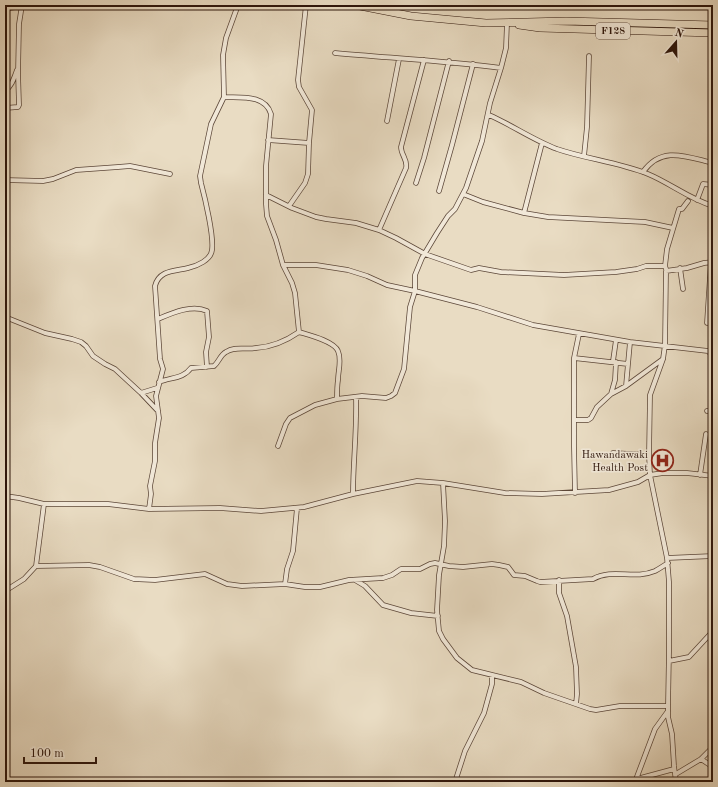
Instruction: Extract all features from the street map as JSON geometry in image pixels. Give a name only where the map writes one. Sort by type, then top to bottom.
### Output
[{"type":"main road","name":"F128","points":[[355,5],[429,18],[486,23],[566,21],[713,25]]},
{"type":"main road","name":"F128","points":[[510,23],[540,28],[713,33]]},
{"type":"street","points":[[5,7],[23,5],[19,24],[19,106],[18,108],[5,108]]},
{"type":"street","points":[[149,509],[151,494],[150,486],[155,461],[158,411],[156,396],[163,369],[160,359],[156,281],[169,271],[189,268],[206,260],[211,255],[212,250],[210,231],[200,176],[211,124],[224,97],[223,55],[226,38],[238,5]]},
{"type":"street","points":[[288,206],[305,183],[308,174],[312,110],[298,80],[306,5]]},
{"type":"street","points":[[278,446],[286,424],[290,418],[315,405],[338,399],[356,398],[362,396],[386,398],[396,393],[404,369],[410,307],[415,291],[415,275],[424,254],[448,216],[455,209],[474,167],[506,48],[510,23]]},
{"type":"street","points":[[334,53],[473,64],[501,68]]},
{"type":"street","points":[[584,156],[587,127],[589,56]]},
{"type":"street","points":[[387,121],[399,59]]},
{"type":"street","points":[[379,230],[406,168],[407,164],[401,147],[424,60]]},
{"type":"street","points":[[416,183],[449,62]]},
{"type":"street","points":[[439,191],[473,64]]},
{"type":"street","points":[[5,91],[12,84],[18,66]]},
{"type":"street","points":[[224,97],[256,99],[266,105],[270,114],[266,195],[267,216],[283,265],[295,293],[299,332]]},
{"type":"street","points":[[489,115],[542,143],[557,149],[630,167],[644,172],[696,200],[713,206]]},
{"type":"street","points":[[268,140],[309,143]]},
{"type":"street","points":[[524,213],[542,143]]},
{"type":"street","points":[[644,172],[647,167],[657,159],[665,156],[683,156],[713,163]]},
{"type":"street","points":[[5,180],[43,181],[53,179],[76,170],[130,166],[170,174]]},
{"type":"street","points":[[696,200],[703,184],[713,185]]},
{"type":"street","points":[[463,194],[484,202],[524,213],[548,217],[645,222],[673,228]]},
{"type":"street","points":[[266,195],[288,206],[326,219],[356,223],[379,230],[424,254],[471,270],[479,268],[514,273],[564,275],[616,272],[646,266],[687,268],[712,262],[707,323]]},
{"type":"street","points":[[676,782],[672,734],[668,717],[669,582],[667,560],[650,475],[650,396],[663,359],[665,345],[665,268],[667,249],[679,209],[682,209],[688,201]]},
{"type":"street","points":[[283,265],[316,265],[348,270],[367,276],[387,285],[483,309],[533,325],[616,340],[708,351],[713,356]]},
{"type":"street","points":[[680,268],[682,289]]},
{"type":"street","points":[[158,319],[194,308],[207,311],[210,337],[206,352],[207,367]]},
{"type":"street","points":[[5,317],[45,333],[81,342],[93,356],[115,369],[158,411]]},
{"type":"street","points":[[159,382],[183,376],[187,374],[191,368],[207,367],[216,364],[225,352],[230,350],[269,346],[281,342],[299,332],[332,344],[338,350],[340,366],[338,379],[338,399]]},
{"type":"street","points":[[575,492],[574,358],[579,334]]},
{"type":"street","points":[[611,394],[615,380],[616,340]]},
{"type":"street","points":[[626,386],[630,342]]},
{"type":"street","points":[[574,358],[615,361],[628,364]]},
{"type":"street","points":[[574,420],[588,420],[591,418],[597,407],[611,394],[626,386],[663,359]]},
{"type":"street","points":[[141,393],[157,388]]},
{"type":"street","points":[[353,494],[353,465],[357,417],[356,398]]},
{"type":"street","points":[[708,410],[713,410]]},
{"type":"street","points":[[700,475],[706,434]]},
{"type":"street","points":[[613,453],[649,455]]},
{"type":"street","points":[[5,496],[44,504],[108,504],[149,509],[220,508],[261,511],[304,507],[353,494],[417,481],[443,483],[515,494],[609,490],[638,482],[650,475],[674,473],[713,476]]},
{"type":"street","points":[[443,483],[445,521],[444,546],[438,586],[438,616],[440,631],[443,639],[457,658],[472,670],[521,682],[544,693],[596,710],[620,706],[668,708]]},
{"type":"street","points":[[5,591],[24,579],[36,566],[44,504]]},
{"type":"street","points":[[285,584],[287,569],[293,551],[297,508]]},
{"type":"street","points":[[36,566],[89,565],[100,567],[139,580],[155,580],[201,574],[210,575],[232,585],[257,586],[285,584],[320,586],[349,580],[383,578],[401,570],[420,569],[430,564],[463,567],[492,564],[499,565],[508,567],[514,575],[528,576],[537,581],[593,579],[599,575],[612,573],[644,574],[655,571],[667,560],[713,556]]},
{"type":"street","points":[[354,580],[365,586],[382,605],[411,613],[438,616]]},
{"type":"street","points":[[559,580],[559,593],[567,616],[576,667],[576,704]]},
{"type":"street","points":[[669,661],[689,657],[713,632]]},
{"type":"street","points":[[455,782],[465,751],[484,713],[492,684],[492,675]]},
{"type":"street","points":[[636,781],[655,728],[668,708]]},
{"type":"street","points":[[676,774],[701,759],[713,747]]},
{"type":"street","points":[[701,759],[713,767]]},
{"type":"street","points":[[636,781],[674,769]]},
{"type":"place","name":"Hawandawaki Health Post","points":[[663,461]]}]
